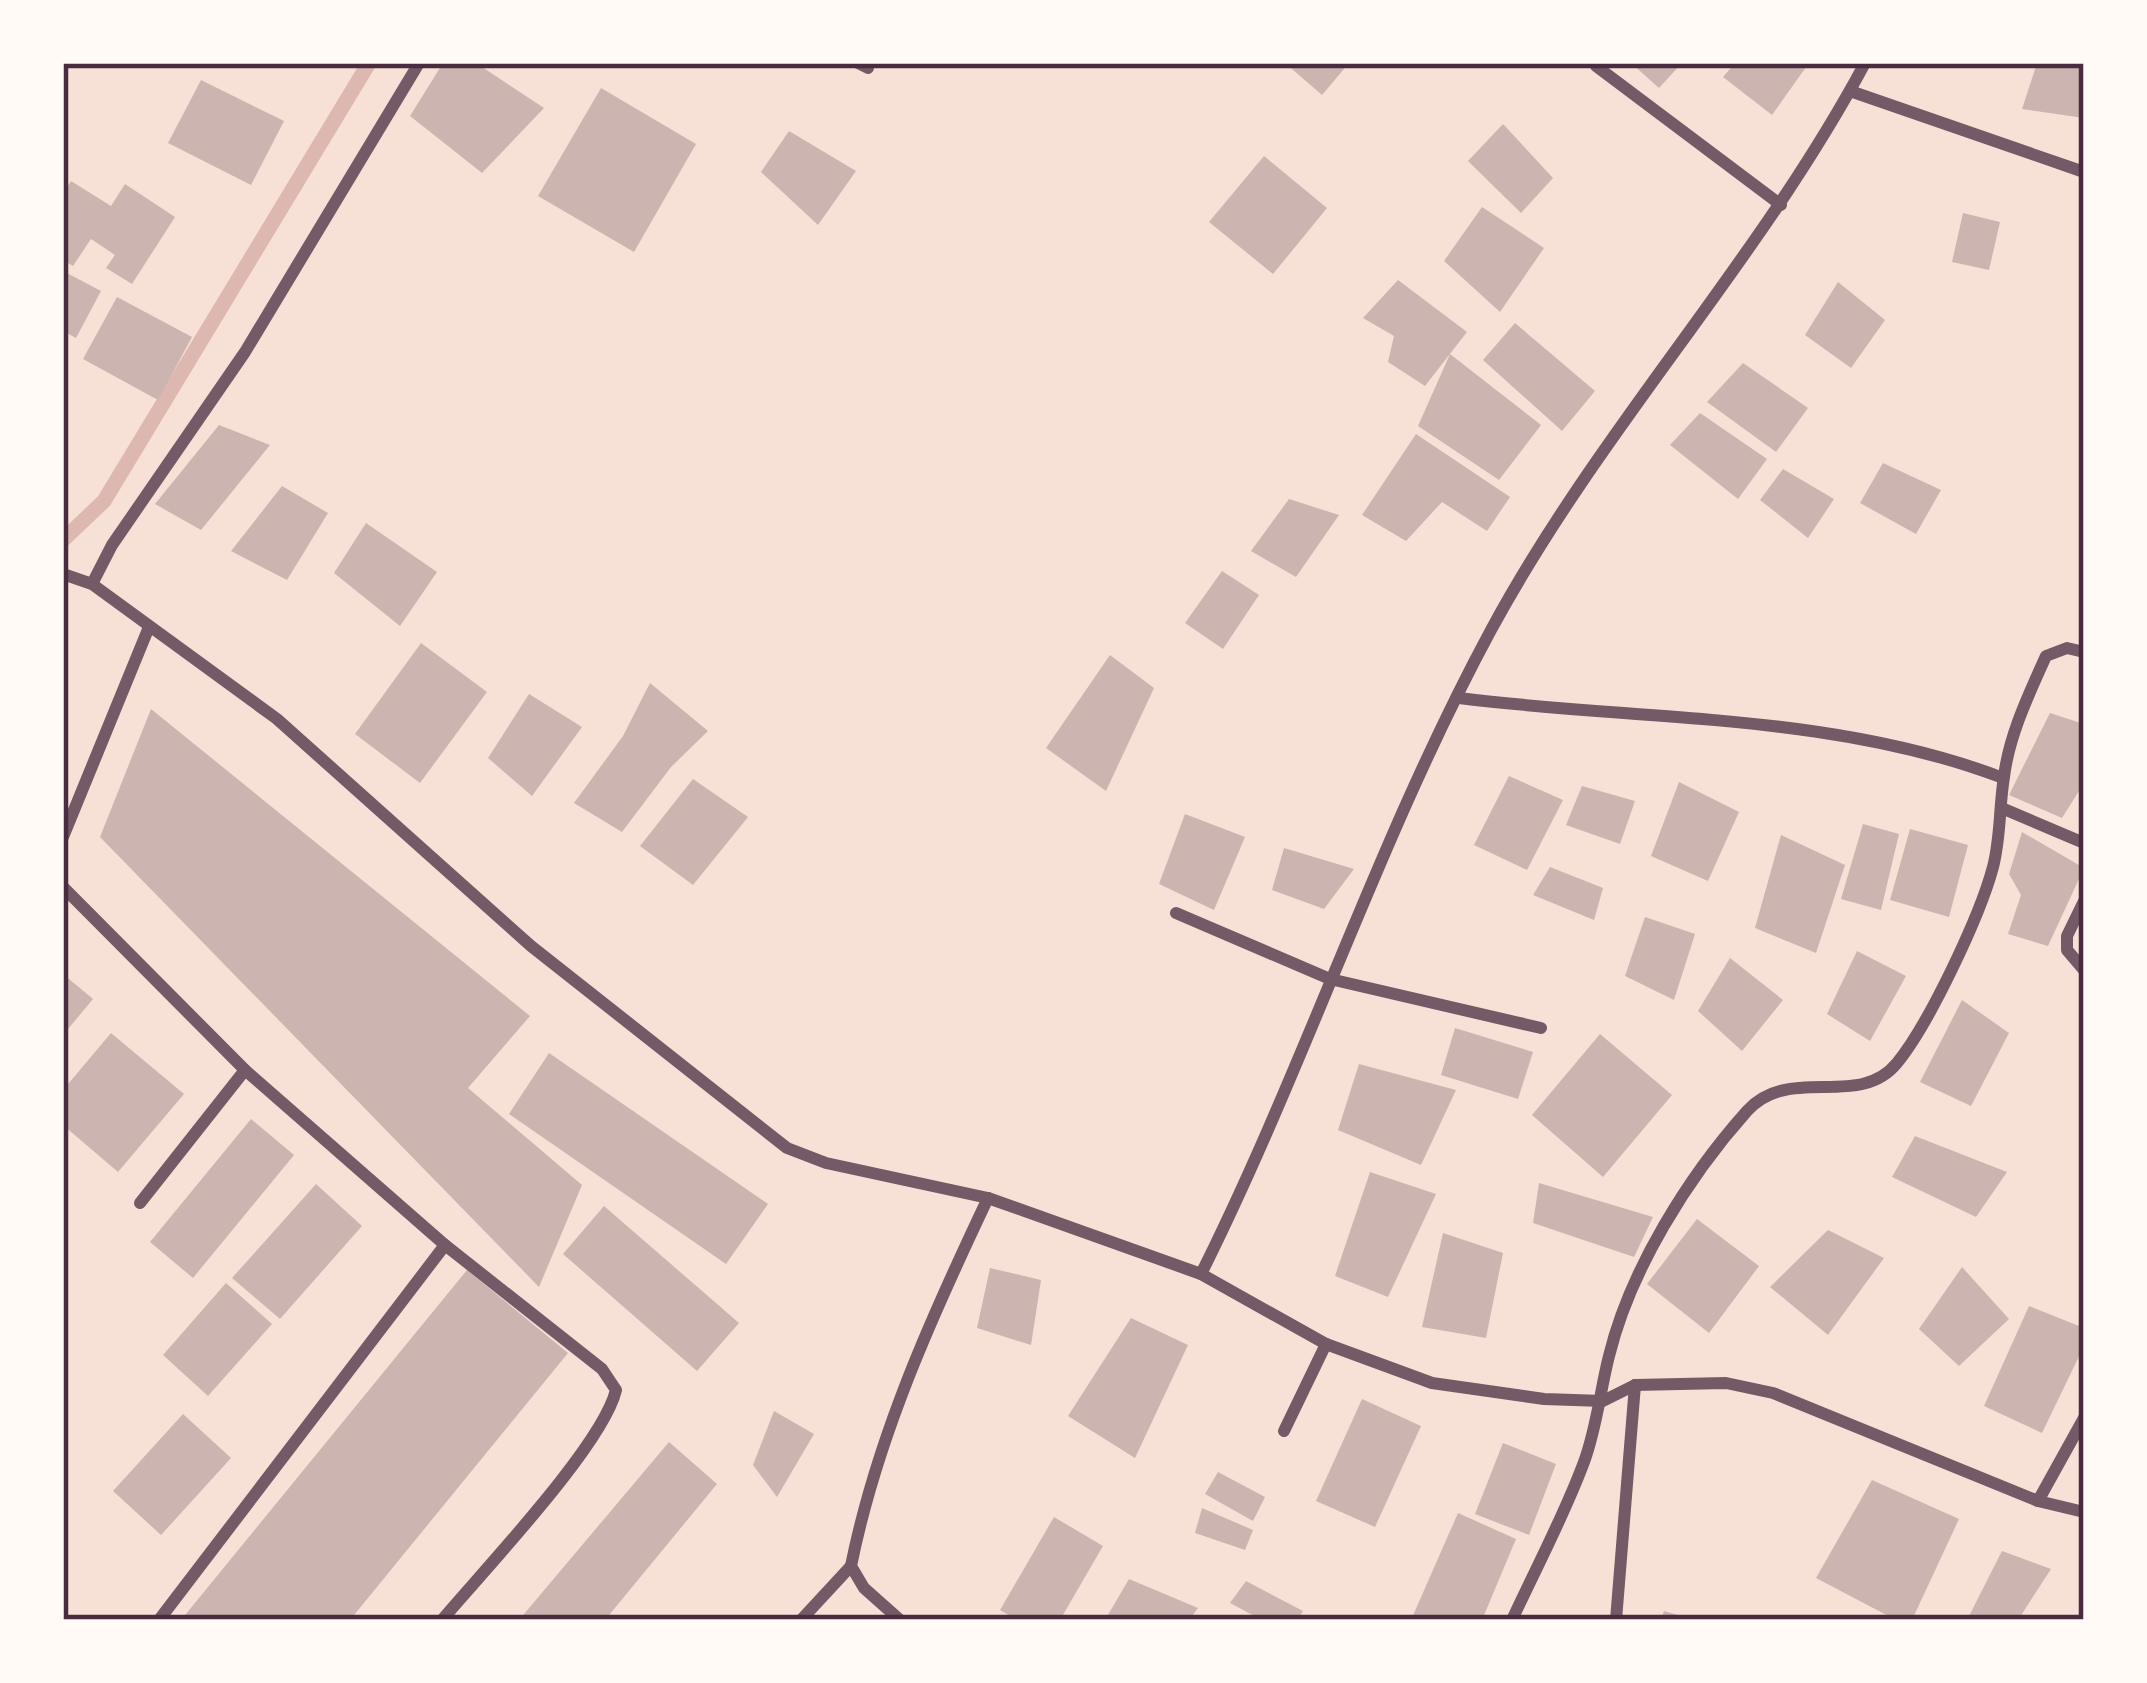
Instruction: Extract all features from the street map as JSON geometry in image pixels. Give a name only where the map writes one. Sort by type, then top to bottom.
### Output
[{"type":"street","points":[[92,584],[112,545],[245,352],[419,63]]},
{"type":"street","points":[[1201,1274],[1491,630],[1598,456],[1781,205],[1865,63]]},
{"type":"street","points":[[1596,67],[1781,205]]},
{"type":"street","points":[[1850,92],[2084,172]]},
{"type":"street","points":[[64,574],[92,584],[277,719],[530,946],[787,1148],[872,1175],[988,1198],[1201,1274],[1326,1344],[1432,1383],[1544,1400],[1603,1400],[1636,1385],[1726,1383],[1773,1393],[2038,1501],[2084,1512]]},
{"type":"street","points":[[63,837],[149,626]]},
{"type":"street","points":[[1512,1620],[1584,1462],[1603,1400],[1615,1336],[1654,1242],[1751,1106],[1775,1091],[1810,1084],[1858,1086],[1877,1081],[1897,1063],[1971,922],[1992,870],[2004,808],[2003,778],[2022,709],[2046,656],[2067,648],[2084,652]]},
{"type":"street","points":[[1459,698],[1818,732],[1943,755],[2003,778]]},
{"type":"street","points":[[2004,808],[2084,843]]},
{"type":"street","points":[[63,887],[245,1070],[445,1246],[602,1369],[616,1390],[611,1411],[585,1447],[442,1620]]},
{"type":"street","points":[[2084,901],[2067,936],[2067,950],[2084,970]]},
{"type":"street","points":[[1176,913],[1330,979],[1541,1028]]},
{"type":"street","points":[[140,1203],[245,1070]]},
{"type":"street","points":[[801,1620],[851,1566],[863,1510],[901,1397],[988,1198]]},
{"type":"street","points":[[159,1620],[445,1246]]},
{"type":"street","points":[[1284,1431],[1326,1344]]},
{"type":"street","points":[[1616,1620],[1636,1385]]},
{"type":"street","points":[[2038,1501],[2084,1418]]},
{"type":"street","points":[[851,1566],[864,1588],[900,1620]]},
{"type":"building","points":[[443,63],[476,63],[544,108],[482,173],[410,116]]},
{"type":"building","points":[[1285,63],[1349,63],[1322,95]]},
{"type":"building","points":[[1631,63],[1682,63],[1659,88]]},
{"type":"building","points":[[1735,63],[1809,63],[1772,115],[1723,77]]},
{"type":"building","points":[[2037,63],[2084,63],[2084,118],[2022,109]]},
{"type":"building","points":[[201,80],[284,121],[251,185],[168,143]]},
{"type":"building","points":[[601,88],[696,144],[634,252],[538,196]]},
{"type":"building","points":[[1503,124],[1553,178],[1521,213],[1468,161]]},
{"type":"building","points":[[789,131],[856,171],[818,225],[761,172]]},
{"type":"building","points":[[1264,156],[1327,208],[1273,274],[1209,222]]},
{"type":"building","points":[[71,181],[111,206],[125,184],[175,217],[132,284],[106,268],[115,255],[91,239],[73,266],[63,260],[63,193]]},
{"type":"building","points":[[1482,207],[1544,248],[1500,312],[1444,261]]},
{"type":"building","points":[[1963,213],[2000,222],[1989,270],[1952,262]]},
{"type":"building","points":[[63,271],[101,291],[76,338],[63,331]]},
{"type":"building","points":[[1398,280],[1467,332],[1425,386],[1388,362],[1394,336],[1363,318]]},
{"type":"building","points":[[1838,282],[1885,320],[1851,368],[1805,335]]},
{"type":"building","points":[[117,297],[192,337],[158,400],[83,359]]},
{"type":"building","points":[[1515,323],[1595,391],[1562,431],[1483,360]]},
{"type":"building","points":[[1450,354],[1541,425],[1499,480],[1418,426]]},
{"type":"building","points":[[1743,363],[1808,408],[1776,452],[1707,402]]},
{"type":"building","points":[[1700,413],[1767,459],[1738,499],[1670,445]]},
{"type":"building","points":[[219,425],[270,445],[201,530],[155,504]]},
{"type":"building","points":[[1416,434],[1510,497],[1487,531],[1442,502],[1406,541],[1362,515]]},
{"type":"building","points":[[1883,463],[1941,490],[1916,534],[1860,503]]},
{"type":"building","points":[[1783,469],[1834,499],[1808,538],[1760,500]]},
{"type":"building","points":[[282,486],[328,513],[287,580],[231,551]]},
{"type":"building","points":[[1289,499],[1339,515],[1296,577],[1251,551]]},
{"type":"building","points":[[366,523],[437,572],[400,626],[334,573]]},
{"type":"building","points":[[1222,571],[1259,595],[1223,649],[1185,623]]},
{"type":"building","points":[[421,643],[487,692],[420,783],[355,734]]},
{"type":"building","points":[[1110,655],[1154,688],[1106,791],[1046,748]]},
{"type":"building","points":[[650,683],[708,731],[671,767],[622,832],[574,803],[623,736]]},
{"type":"building","points":[[529,694],[582,727],[532,796],[488,758]]},
{"type":"building","points":[[151,709],[530,1016],[468,1088],[582,1185],[539,1287],[100,837]]},
{"type":"building","points":[[2050,713],[2084,724],[2084,783],[2062,818],[2009,795]]},
{"type":"building","points":[[1509,776],[1563,800],[1527,870],[1474,845]]},
{"type":"building","points":[[693,779],[748,817],[693,885],[640,846]]},
{"type":"building","points":[[1679,782],[1739,812],[1708,881],[1651,856]]},
{"type":"building","points":[[1582,786],[1635,801],[1620,844],[1566,825]]},
{"type":"building","points":[[1185,814],[1245,837],[1214,910],[1159,884]]},
{"type":"building","points":[[1863,824],[1899,834],[1881,910],[1841,899]]},
{"type":"building","points":[[1910,829],[1968,845],[1949,917],[1890,900]]},
{"type":"building","points":[[2022,832],[2084,868],[2048,946],[2008,934],[2021,895],[2009,874]]},
{"type":"building","points":[[1781,835],[1845,865],[1816,953],[1755,928]]},
{"type":"building","points":[[1284,848],[1354,869],[1324,909],[1272,890]]},
{"type":"building","points":[[1550,867],[1603,888],[1594,920],[1533,895]]},
{"type":"building","points":[[1645,917],[1695,934],[1674,1000],[1625,976]]},
{"type":"building","points":[[1857,951],[1906,976],[1870,1041],[1827,1014]]},
{"type":"building","points":[[1730,958],[1783,1000],[1742,1051],[1698,1011]]},
{"type":"building","points":[[63,974],[93,999],[63,1035]]},
{"type":"building","points":[[1962,1000],[2009,1033],[1971,1106],[1920,1082]]},
{"type":"building","points":[[1455,1028],[1533,1052],[1518,1099],[1441,1075]]},
{"type":"building","points":[[111,1033],[184,1094],[118,1172],[63,1125],[63,1090]]},
{"type":"building","points":[[1600,1034],[1672,1095],[1603,1177],[1532,1115]]},
{"type":"building","points":[[549,1053],[768,1204],[726,1264],[509,1114]]},
{"type":"building","points":[[1359,1064],[1456,1090],[1421,1165],[1338,1130]]},
{"type":"building","points":[[251,1119],[294,1155],[193,1278],[150,1242]]},
{"type":"building","points":[[1915,1136],[2007,1172],[1976,1217],[1892,1177]]},
{"type":"building","points":[[1370,1172],[1436,1194],[1388,1297],[1335,1276]]},
{"type":"building","points":[[1539,1183],[1653,1217],[1634,1257],[1533,1223]]},
{"type":"building","points":[[316,1184],[362,1226],[280,1319],[232,1278]]},
{"type":"building","points":[[604,1206],[739,1323],[697,1371],[563,1254]]},
{"type":"building","points":[[1697,1219],[1759,1266],[1709,1333],[1647,1284]]},
{"type":"building","points":[[1828,1230],[1884,1258],[1828,1335],[1770,1287]]},
{"type":"building","points":[[1443,1233],[1503,1253],[1486,1338],[1422,1327]]},
{"type":"building","points":[[1962,1267],[2009,1319],[1959,1366],[1919,1329]]},
{"type":"building","points":[[990,1268],[1041,1280],[1031,1345],[977,1328]]},
{"type":"building","points":[[467,1270],[568,1353],[350,1620],[181,1620]]},
{"type":"building","points":[[226,1283],[272,1324],[208,1396],[163,1355]]},
{"type":"building","points":[[2029,1306],[2084,1328],[2084,1346],[2042,1433],[1984,1406]]},
{"type":"building","points":[[1131,1318],[1188,1345],[1135,1458],[1068,1416]]},
{"type":"building","points":[[1362,1399],[1421,1426],[1375,1527],[1316,1501]]},
{"type":"building","points":[[774,1411],[814,1434],[777,1497],[753,1465]]},
{"type":"building","points":[[183,1414],[231,1458],[161,1535],[113,1491]]},
{"type":"building","points":[[669,1442],[717,1484],[605,1620],[519,1620]]},
{"type":"building","points":[[1503,1443],[1556,1464],[1529,1535],[1475,1514]]},
{"type":"building","points":[[1218,1472],[1265,1497],[1253,1521],[1205,1494]]},
{"type":"building","points":[[1872,1480],[1959,1519],[1912,1620],[1896,1620],[1816,1578]]},
{"type":"building","points":[[1202,1508],[1253,1530],[1245,1550],[1195,1533]]},
{"type":"building","points":[[1458,1513],[1516,1539],[1482,1620],[1411,1620]]},
{"type":"building","points":[[1054,1517],[1103,1546],[1060,1620],[1017,1620],[1000,1610]]},
{"type":"building","points":[[2002,1551],[2051,1569],[2018,1620],[1967,1620]]},
{"type":"building","points":[[1129,1579],[1198,1608],[1189,1620],[1105,1620]]},
{"type":"building","points":[[1246,1581],[1303,1611],[1297,1620],[1262,1620],[1230,1603]]},
{"type":"building","points":[[1664,1611],[1692,1619],[1692,1620],[1661,1620]]},
{"type":"waterway","points":[[63,540],[104,501],[369,63]]}]
